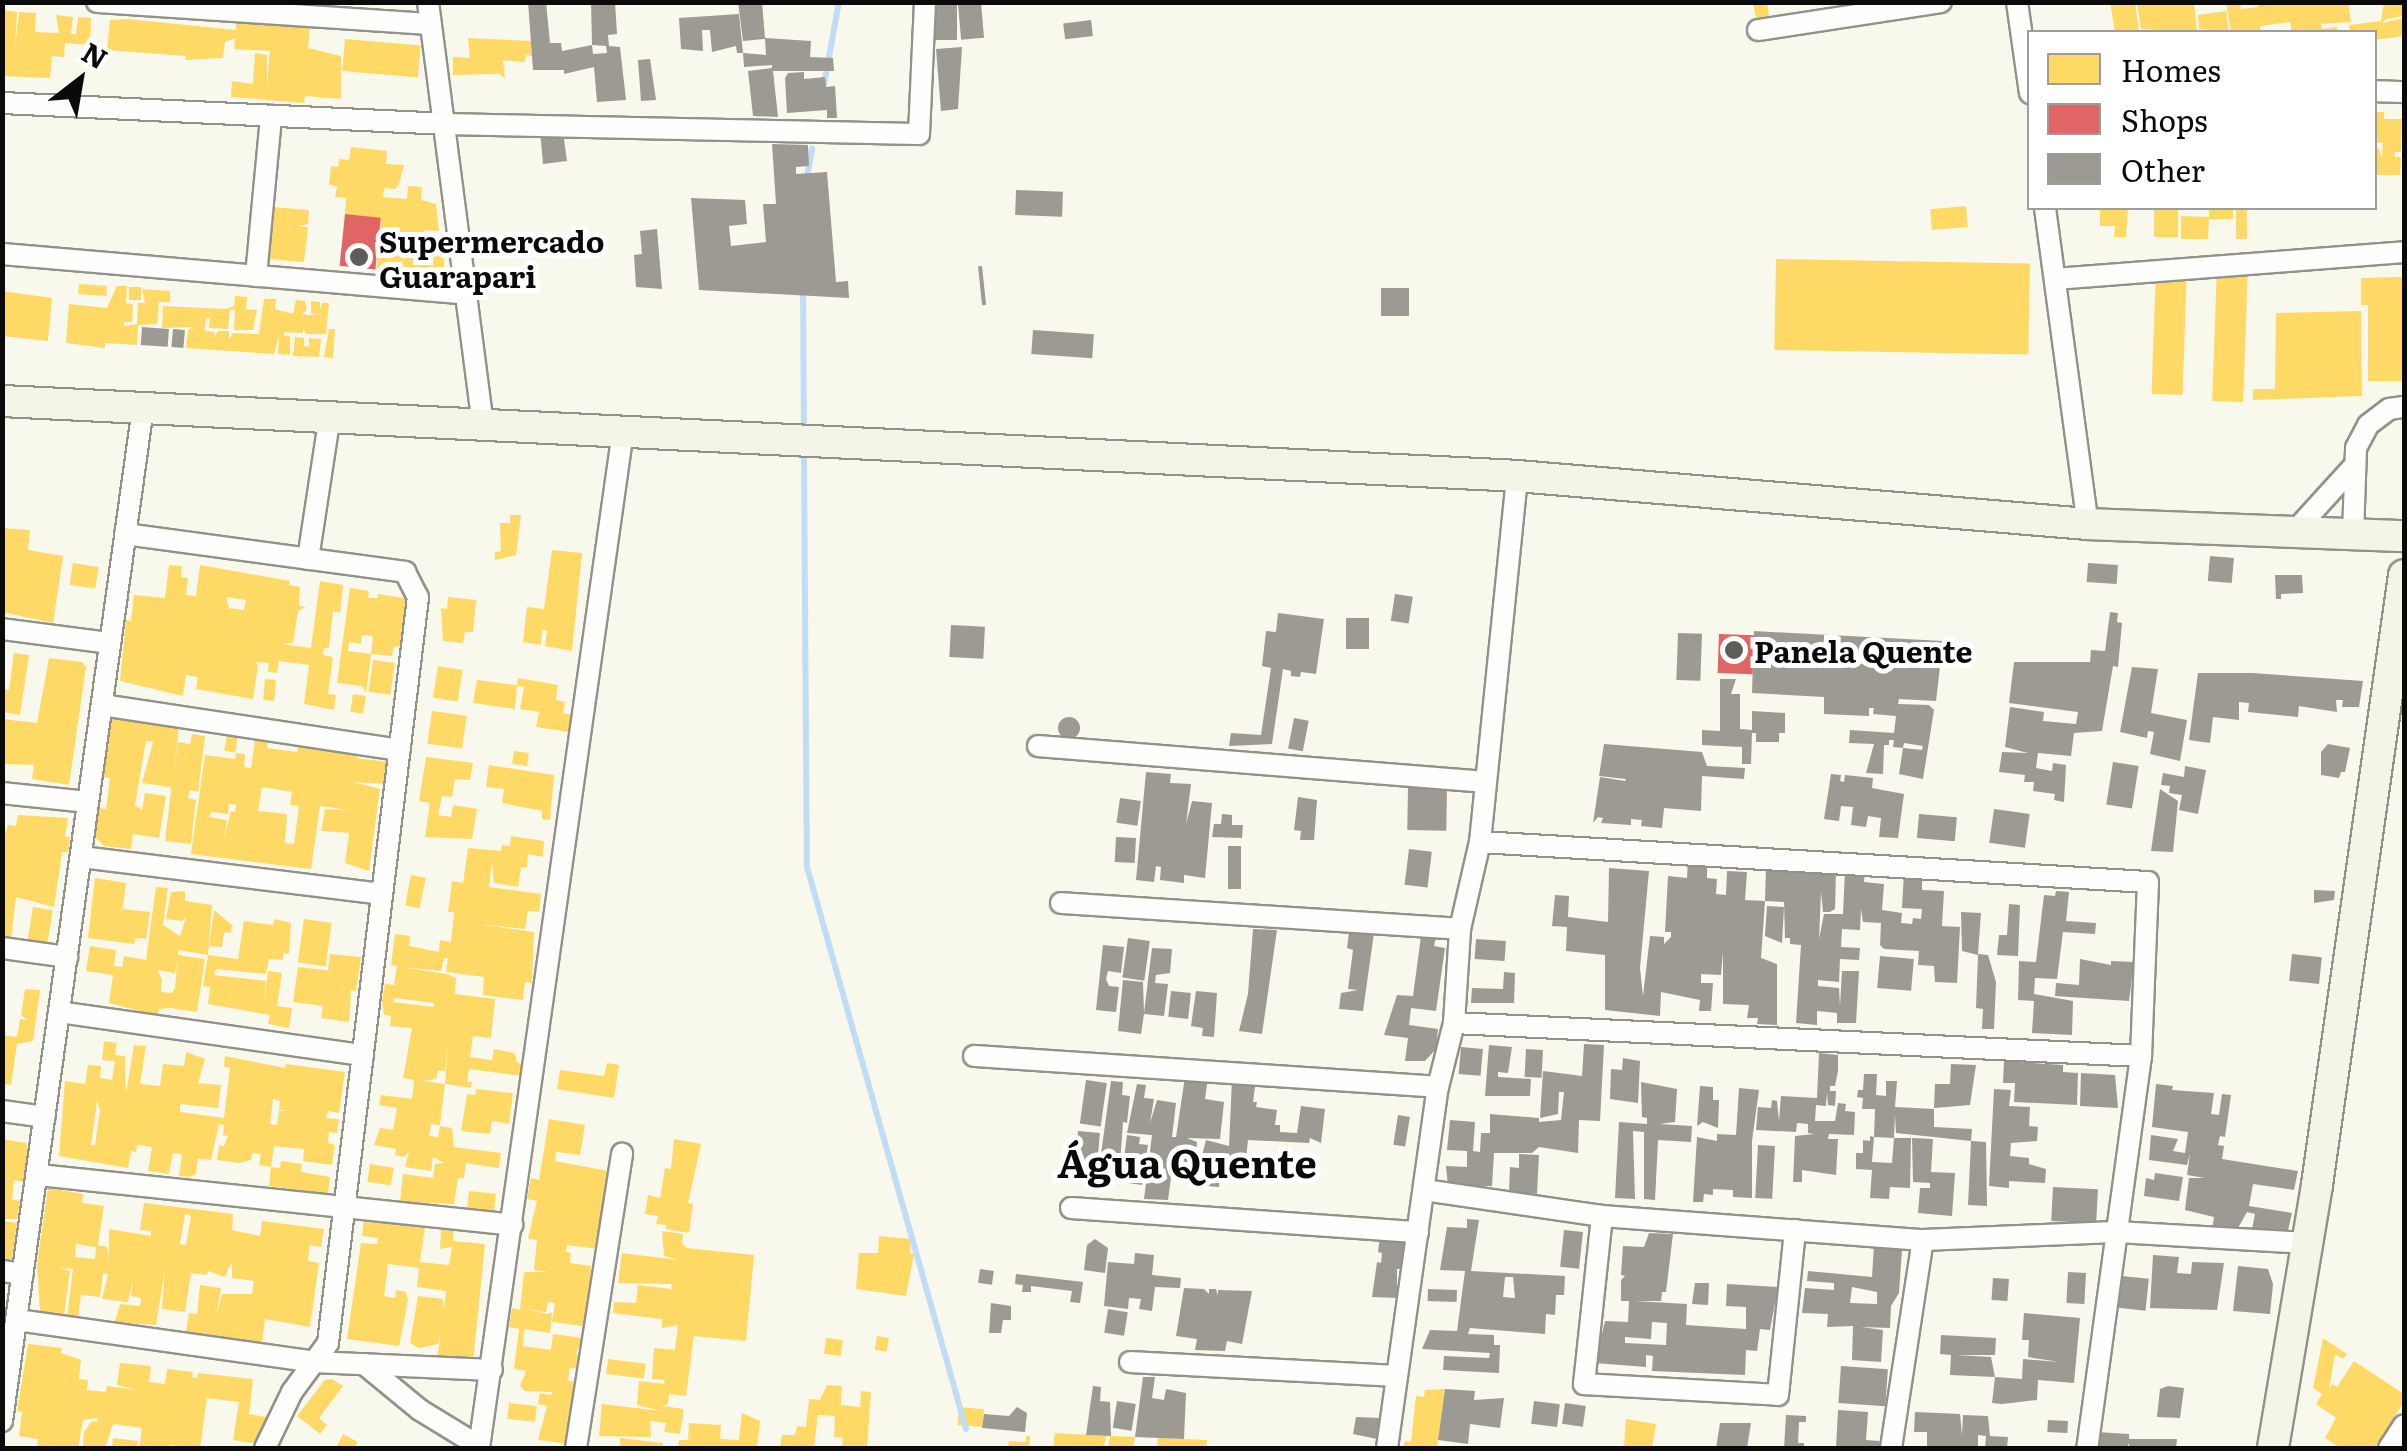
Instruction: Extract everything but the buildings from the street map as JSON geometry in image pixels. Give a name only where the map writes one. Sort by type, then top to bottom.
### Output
[{"type":"main road","points":[[2,402],[1517,476],[2088,524],[2404,536]]},
{"type":"main road","points":[[2273,1448],[2307,1243],[2404,576]]},
{"type":"street","points":[[97,2],[429,13],[483,424]]},
{"type":"street","points":[[2,103],[443,124],[919,134],[925,2]]},
{"type":"street","points":[[1758,30],[1941,2]]},
{"type":"street","points":[[2017,2],[2027,70]]},
{"type":"street","points":[[2377,91],[2404,92]]},
{"type":"street","points":[[256,276],[271,116]]},
{"type":"street","points":[[2046,210],[2088,524]]},
{"type":"street","points":[[2055,279],[2404,252]]},
{"type":"street","points":[[2,254],[466,294]]},
{"type":"street","points":[[2,1421],[16,1320],[13,1272],[39,1175],[143,407]]},
{"type":"street","points":[[2353,535],[2356,448],[2368,424],[2388,409],[2404,407]]},
{"type":"street","points":[[308,559],[330,416]]},
{"type":"street","points":[[364,1364],[420,1410],[479,1447],[622,431]]},
{"type":"street","points":[[2294,532],[2355,465]]},
{"type":"street","points":[[1387,1448],[1438,1087],[1454,1023],[1460,929],[1480,842],[1483,782],[1507,599],[1517,476]]},
{"type":"street","points":[[126,534],[405,572],[418,598],[328,1343],[292,1392],[266,1448]]},
{"type":"street","points":[[2,629],[110,643]]},
{"type":"street","points":[[102,705],[400,750]]},
{"type":"street","points":[[1038,746],[1483,782]]},
{"type":"street","points":[[2,793],[88,802]]},
{"type":"street","points":[[1480,842],[2148,882],[2141,1056],[2088,1448]]},
{"type":"street","points":[[80,857],[382,894]]},
{"type":"street","points":[[1061,903],[1460,929]]},
{"type":"street","points":[[2,948],[67,957]]},
{"type":"street","points":[[60,1012],[363,1054]]},
{"type":"street","points":[[1454,1023],[2141,1056]]},
{"type":"street","points":[[974,1056],[1438,1087]]},
{"type":"street","points":[[2,1111],[44,1117]]},
{"type":"street","points":[[576,1448],[622,1154]]},
{"type":"street","points":[[39,1175],[512,1225]]},
{"type":"street","points":[[1424,1190],[1602,1216],[1923,1240],[2117,1232],[2307,1243]]},
{"type":"street","points":[[1071,1208],[1418,1232]]},
{"type":"street","points":[[1602,1216],[1584,1384],[1778,1395],[1795,1230]]},
{"type":"street","points":[[1892,1448],[1923,1240]]},
{"type":"street","points":[[16,1320],[314,1362],[492,1370]]},
{"type":"street","points":[[1130,1362],[1397,1376]]},
{"type":"street","points":[[2389,1448],[2404,1425]]},
{"type":"waterway","points":[[824,85],[839,2]]},
{"type":"waterway","points":[[806,181],[812,149]]},
{"type":"waterway","points":[[803,288],[804,422]]},
{"type":"waterway","points":[[804,458],[807,867],[966,1429]]},
{"type":"place","name":"Supermercado Guarapari","points":[[359,257]]},
{"type":"place","name":"Panela Quente","points":[[1734,650]]},
{"type":"district","name":"Água Quente","points":[[1187,1161]]}]
